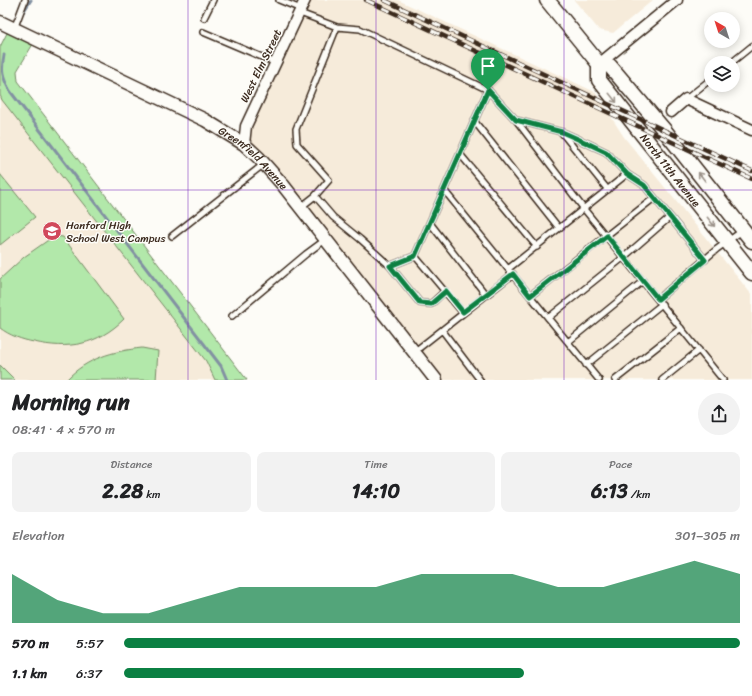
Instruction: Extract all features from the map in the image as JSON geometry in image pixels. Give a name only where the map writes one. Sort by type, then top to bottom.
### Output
[{"type":"main road","name":"North 11th Avenue","points":[[547,0],[599,64],[599,80],[752,273]]},
{"type":"main road","name":"North 11th Avenue","points":[[599,64],[610,66],[675,143],[752,241]]},
{"type":"street","points":[[599,64],[677,0]]},
{"type":"street","name":"West Elm Street","points":[[244,144],[246,126],[302,7]]},
{"type":"street","name":"Greenfield Avenue","points":[[0,22],[205,120],[244,144],[264,164],[301,207],[436,380]]},
{"type":"street","points":[[671,112],[686,99],[752,130]]},
{"type":"lane","points":[[14,29],[25,0]]},
{"type":"lane","points":[[204,18],[213,0]]},
{"type":"lane","points":[[280,0],[302,7],[337,27],[360,29],[488,90],[516,120],[584,209],[721,379]]},
{"type":"lane","points":[[301,207],[315,196],[329,180],[297,144],[296,130],[337,27]]},
{"type":"lane","points":[[203,32],[276,63]]},
{"type":"lane","points":[[740,56],[752,46]]},
{"type":"lane","points":[[686,99],[704,85]]},
{"type":"lane","points":[[390,266],[415,256],[488,90]]},
{"type":"lane","points":[[516,120],[562,132],[606,152],[627,174],[644,185],[705,260]]},
{"type":"lane","points":[[475,122],[559,228]]},
{"type":"lane","points":[[562,132],[608,190]]},
{"type":"lane","points":[[460,154],[536,247]]},
{"type":"lane","points":[[172,236],[264,164]]},
{"type":"lane","points":[[508,269],[627,174]]},
{"type":"lane","points":[[444,190],[599,380]]},
{"type":"lane","points":[[315,196],[333,217],[390,266],[420,303],[431,304],[446,291]]},
{"type":"lane","points":[[530,296],[654,198]]},
{"type":"lane","points":[[548,318],[624,258],[670,217]]},
{"type":"lane","points":[[430,223],[486,295]]},
{"type":"lane","points":[[658,299],[717,249],[743,230]]},
{"type":"lane","points":[[232,316],[306,254],[326,240]]},
{"type":"lane","points":[[415,256],[463,312]]},
{"type":"lane","points":[[414,352],[513,274]]},
{"type":"lane","points":[[568,342],[643,281]]},
{"type":"lane","points":[[586,365],[662,304]]},
{"type":"lane","points":[[615,380],[681,328]]},
{"type":"lane","points":[[442,330],[480,380]]},
{"type":"lane","points":[[662,380],[699,350]]},
{"type":"shaded area","points":[[306,0],[398,0],[595,92],[624,137],[752,295],[752,380],[436,380],[244,144]]},
{"type":"shaded area","points":[[574,0],[653,0],[613,33],[599,30]]},
{"type":"shaded area","name":"Hanford High School West Campus","points":[[0,95],[206,361],[215,380],[0,380]]},
{"type":"green space","points":[[10,27],[36,39],[17,71],[18,81],[247,380],[215,380],[206,361],[2,100],[0,95],[0,47]]},
{"type":"green space","points":[[0,174],[35,217],[0,245]]},
{"type":"green space","points":[[54,236],[63,237],[124,319],[104,335],[93,340],[71,345],[47,344],[20,339],[0,328],[0,279],[24,257]]},
{"type":"green space","points":[[142,348],[158,351],[156,380],[66,380],[83,366],[101,357],[121,351]]},
{"type":"green space","points":[[0,365],[15,380],[0,380]]},
{"type":"waterway","points":[[20,17],[31,0]]},
{"type":"waterway","points":[[4,55],[3,74],[10,91],[221,366],[227,380]]},
{"type":"railway","points":[[366,0],[752,179]]},
{"type":"railway","points":[[384,0],[752,171]]},
{"type":"place","name":"Hanford High School West Campus","points":[[52,231]]},
{"type":"route","points":[[488,90],[516,120],[562,132],[606,152],[627,174],[644,185],[705,260],[658,299],[607,236],[530,296],[513,274],[463,312],[446,291],[431,304],[420,303],[390,266],[415,256],[488,90]]}]
